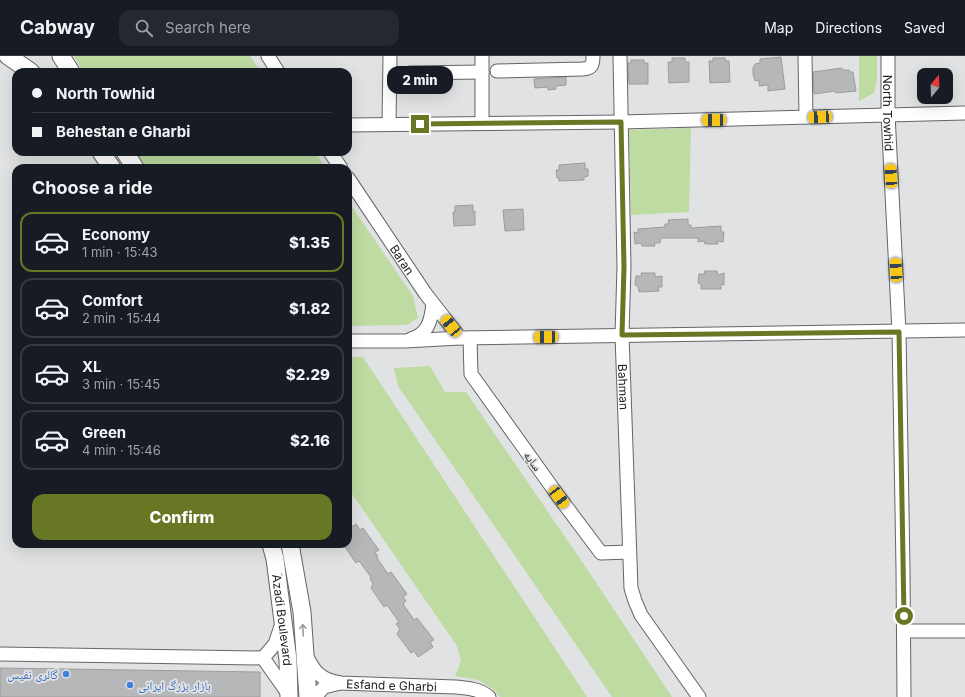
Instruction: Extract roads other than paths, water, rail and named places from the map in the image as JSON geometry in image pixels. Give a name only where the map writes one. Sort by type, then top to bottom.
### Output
[{"type":"main road","points":[[8,56],[25,68]]},
{"type":"main road","points":[[61,56],[68,68]]},
{"type":"main road","name":"َAzadi Boulevard","points":[[272,548],[275,560],[288,660],[289,696]]},
{"type":"main road","name":"َAzadi Boulevard","points":[[291,548],[302,612],[308,697]]},
{"type":"street","points":[[268,56],[276,68]]},
{"type":"street","points":[[389,124],[390,56]]},
{"type":"street","points":[[482,56],[482,123]]},
{"type":"street","points":[[497,71],[583,69],[592,66],[593,56]]},
{"type":"street","name":"Bahman","points":[[620,56],[624,267],[622,335],[631,588],[642,615],[699,697]]},
{"type":"street","points":[[805,56],[806,118]]},
{"type":"street","name":"North Towhid","points":[[888,56],[888,114],[899,332],[904,697]]},
{"type":"street","points":[[410,73],[482,72]]},
{"type":"street","points":[[352,125],[621,122],[965,113]]},
{"type":"street","name":"‌‌Baran","points":[[352,184],[433,304],[465,338]]},
{"type":"street","points":[[405,341],[421,335],[425,330],[432,315],[433,304]]},
{"type":"street","points":[[352,341],[965,330]]},
{"type":"street","name":"سایه","points":[[465,338],[471,374],[601,554],[612,552],[629,552]]},
{"type":"street","points":[[263,658],[275,644],[283,621]]},
{"type":"street","points":[[904,631],[965,631]]},
{"type":"street","points":[[304,651],[311,665],[320,676],[340,683]]},
{"type":"street","points":[[0,654],[263,658]]},
{"type":"street","points":[[263,658],[289,696]]},
{"type":"street","points":[[315,697],[324,687],[340,683]]},
{"type":"street","name":"Esfand e Gharbi","points":[[340,683],[408,691],[455,687],[478,691],[489,697]]},
{"type":"place","name":"گالری نفیس","points":[[66,674]]},
{"type":"place","name":"بازار بزرگ ایرانی","points":[[130,685]]}]
